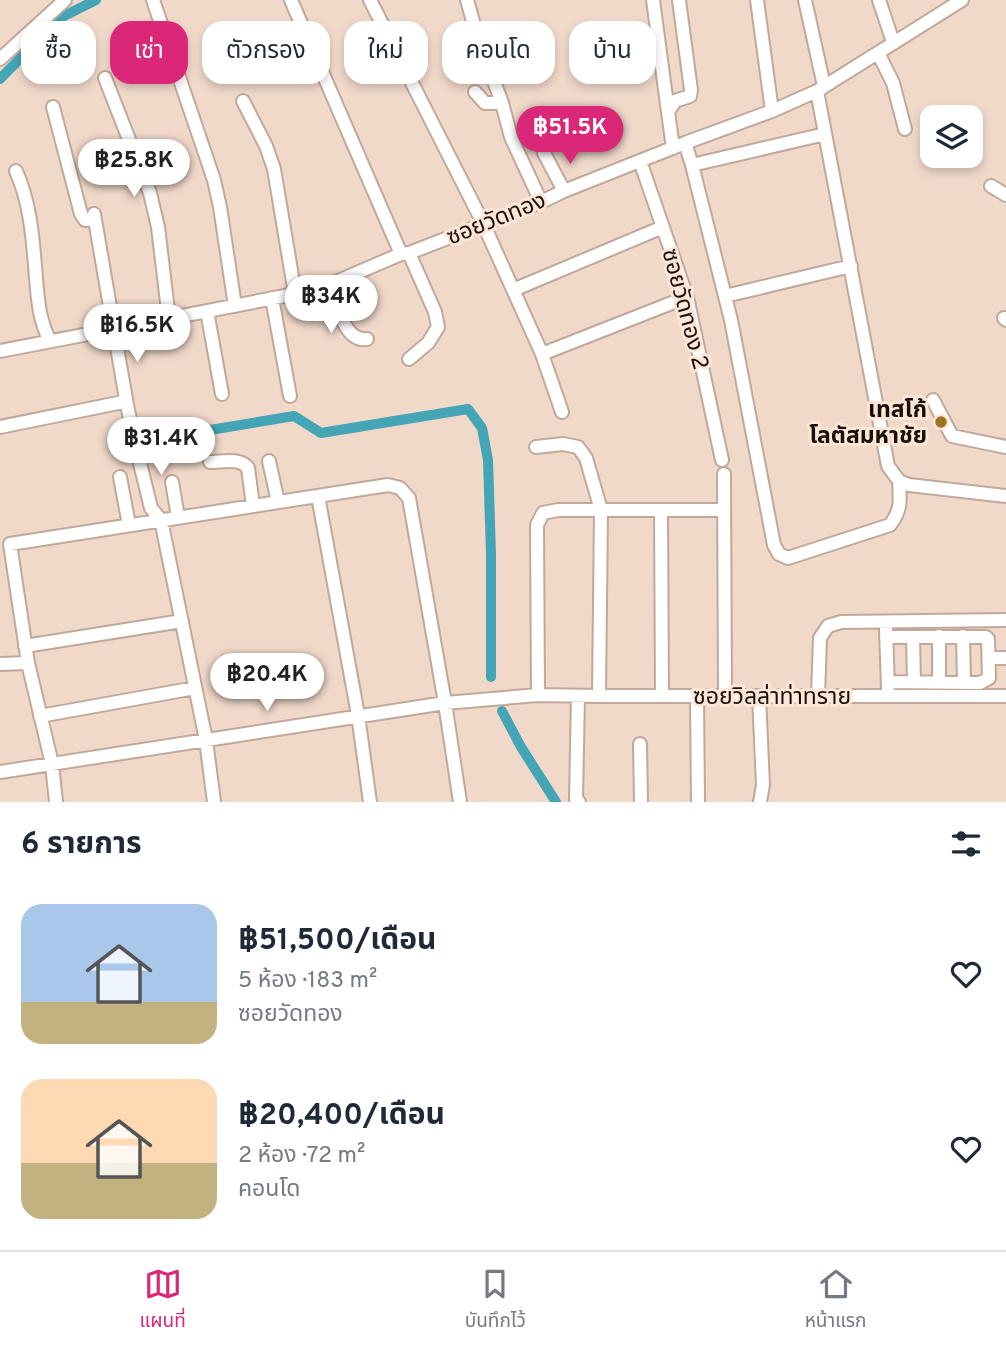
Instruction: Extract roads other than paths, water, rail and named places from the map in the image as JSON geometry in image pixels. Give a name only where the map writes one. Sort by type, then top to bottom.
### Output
[{"type":"street","points":[[0,58],[65,0]]},
{"type":"street","points":[[153,0],[214,180],[236,306]]},
{"type":"street","points":[[291,0],[405,254],[435,312],[438,327],[428,343],[409,359]]},
{"type":"street","points":[[370,0],[483,223],[542,354],[562,412]]},
{"type":"street","points":[[467,0],[511,137],[541,202]]},
{"type":"street","points":[[653,0],[668,112],[679,145],[692,165],[731,320],[774,545],[779,554],[788,558],[890,526],[901,506],[898,481],[888,466],[825,134],[821,88],[805,0]]},
{"type":"street","points":[[668,112],[675,102],[690,96],[691,90],[679,0]]},
{"type":"street","points":[[757,0],[772,111]]},
{"type":"street","points":[[879,0],[893,42]]},
{"type":"street","name":"ซอยวัดทอง","points":[[0,351],[207,312],[331,285],[679,145],[772,111],[821,88],[962,0]]},
{"type":"street","points":[[878,53],[892,83],[905,129]]},
{"type":"street","points":[[105,78],[150,193],[158,227],[169,319]]},
{"type":"street","points":[[475,92],[485,103],[502,103]]},
{"type":"street","points":[[243,102],[266,146],[274,169],[295,294]]},
{"type":"street","points":[[53,107],[81,214],[85,220],[94,216],[136,447],[151,508],[162,520],[206,740],[214,802]]},
{"type":"street","points":[[692,165],[825,134]]},
{"type":"street","points":[[556,137],[545,146],[544,153],[564,191]]},
{"type":"street","name":"ซอยวัดทอง 2","points":[[640,161],[687,297],[722,460]]},
{"type":"street","points":[[16,171],[22,184],[31,225],[40,317],[50,341]]},
{"type":"street","points":[[991,186],[1006,195]]},
{"type":"street","points":[[513,290],[663,227]]},
{"type":"street","points":[[725,296],[851,266]]},
{"type":"street","points":[[331,285],[347,330],[354,337],[367,339]]},
{"type":"street","points":[[542,354],[687,297]]},
{"type":"street","points":[[272,298],[290,396]]},
{"type":"street","points":[[207,312],[222,394]]},
{"type":"street","points":[[933,400],[952,436],[1006,447]]},
{"type":"street","points":[[0,427],[123,402],[127,405]]},
{"type":"street","points":[[536,447],[563,444],[578,447],[586,458],[601,510],[599,696]]},
{"type":"street","points":[[269,461],[278,502]]},
{"type":"street","points":[[210,462],[245,464],[248,468],[253,506]]},
{"type":"street","points":[[724,474],[725,696]]},
{"type":"street","points":[[121,477],[129,525]]},
{"type":"street","points":[[898,481],[909,485],[1006,496]]},
{"type":"street","points":[[172,482],[178,517]]},
{"type":"street","points":[[56,802],[52,764],[28,663],[10,544],[388,485],[400,488],[409,498],[460,802]]},
{"type":"street","points":[[318,496],[358,715],[370,802]]},
{"type":"street","points":[[538,695],[537,525],[543,513],[558,510],[724,510]]},
{"type":"street","points":[[661,510],[662,696]]},
{"type":"street","points":[[818,696],[820,638],[828,626],[841,622],[1006,620]]},
{"type":"street","points":[[25,646],[182,621]]},
{"type":"street","points":[[886,622],[886,637],[888,689],[914,682],[980,683],[989,678],[986,637],[886,637]]},
{"type":"street","points":[[913,636],[914,682]]},
{"type":"street","points":[[939,636],[939,682]]},
{"type":"street","points":[[963,636],[964,682]]},
{"type":"street","points":[[989,658],[1006,657]]},
{"type":"street","points":[[0,664],[28,663]]},
{"type":"street","points":[[40,716],[195,688]]},
{"type":"street","name":"ซอยวิลล่าท่าทราย","points":[[0,772],[358,715],[445,703],[538,695],[818,696],[888,689],[1006,696]]},
{"type":"street","points":[[578,696],[576,799],[579,802]]},
{"type":"street","points":[[697,696],[698,802]]},
{"type":"street","points":[[759,696],[763,785],[760,802]]},
{"type":"street","points":[[640,744],[641,802]]},
{"type":"waterway","points":[[0,79],[64,16],[96,0]]},
{"type":"waterway","points":[[198,432],[294,416],[321,433],[468,409],[482,428],[488,460],[491,677]]},
{"type":"waterway","points":[[502,711],[556,802]]},
{"type":"place","name":"เทสโก้ โลตัสมหาชัย","points":[[941,422]]}]
